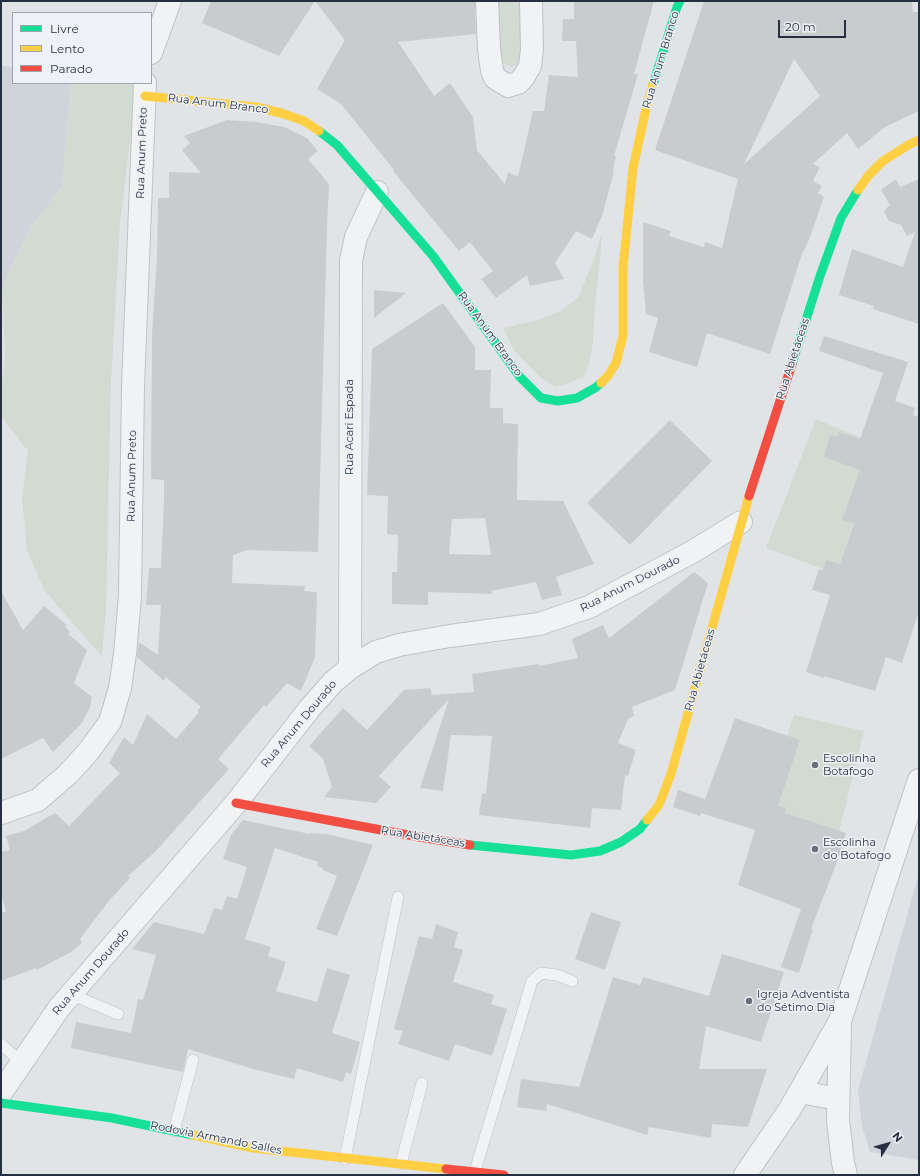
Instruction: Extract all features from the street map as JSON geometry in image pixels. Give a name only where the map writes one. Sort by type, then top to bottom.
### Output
[{"type":"street","points":[[152,50],[170,1]]},
{"type":"street","points":[[487,1],[489,49],[492,71],[496,78],[508,86],[518,83],[523,78],[530,66],[532,50],[531,1]]},
{"type":"street","name":"Rua Anum Branco","points":[[145,90],[256,107],[281,113],[304,121],[319,130],[337,145],[434,256],[520,376],[541,398],[558,401],[576,398],[595,388],[608,376],[616,363],[623,336],[623,268],[634,168],[646,109],[680,1]]},
{"type":"street","name":"Rua Anum Preto","points":[[1,813],[38,800],[68,774],[88,752],[110,722],[120,688],[125,654],[130,596],[133,386],[145,90]]},
{"type":"street","name":"Rua Abietáceas","points":[[236,803],[330,821],[485,847],[571,856],[600,850],[621,842],[640,829],[659,805],[670,774],[741,522],[820,276],[841,218],[869,175],[884,161],[910,144],[919,140]]},
{"type":"street","name":"Rua Acari Espada","points":[[350,668],[351,261],[356,237],[377,192]]},
{"type":"street","name":"Rua Anum Dourado","points":[[1,1092],[70,994],[236,803],[310,708],[333,682],[350,668],[376,652],[399,645],[539,624],[589,607],[692,552],[741,522]]},
{"type":"street","points":[[745,1175],[800,1092],[840,1021],[919,780]]},
{"type":"street","points":[[840,1021],[838,1120],[843,1163],[846,1175]]},
{"type":"street","points":[[800,1092],[838,1099]]},
{"type":"street","name":"Rodovia Armando Salles","points":[[1,1104],[112,1118],[253,1148],[504,1175]]},
{"type":"lane","points":[[345,1159],[398,897]]},
{"type":"lane","points":[[475,1171],[532,981],[541,973],[557,975],[572,981]]},
{"type":"lane","points":[[70,994],[118,1014]]},
{"type":"lane","points":[[1,1044],[21,1062]]},
{"type":"lane","points":[[174,1131],[193,1060]]},
{"type":"lane","points":[[401,1164],[422,1082]]},
{"type":"shaded area","points":[[491,1],[521,1],[522,61],[512,67],[499,62]]},
{"type":"shaded area","points":[[1,65],[12,68],[12,84],[71,84],[62,187],[32,225],[2,287],[1,302]]},
{"type":"shaded area","points":[[71,84],[137,84],[120,223],[111,382],[106,608],[102,657],[44,590],[27,550],[22,498],[28,451],[1,416],[1,394],[5,356],[2,287],[32,225],[62,187]]},
{"type":"shaded area","points":[[602,233],[595,303],[593,342],[589,364],[584,376],[569,383],[555,387],[541,378],[514,350],[503,328],[538,320],[562,310],[578,298],[592,264]]},
{"type":"shaded area","points":[[816,419],[878,445],[837,574],[766,548]]},
{"type":"shaded area","name":"Escolinha do Botafogo","points":[[794,715],[864,731],[823,897],[765,800]]},
{"type":"shaded area","points":[[919,873],[919,1160],[870,1152],[862,1126],[858,1090]]},
{"type":"building","points":[[211,1],[315,1],[279,56],[202,23]]},
{"type":"building","points":[[315,1],[475,1],[476,34],[398,42],[434,96],[450,83],[473,117],[477,150],[505,184],[508,172],[518,177],[533,111],[544,111],[549,75],[578,77],[576,41],[562,41],[563,19],[574,19],[574,1],[654,1],[634,74],[638,74],[614,156],[616,156],[614,171],[603,213],[592,239],[576,231],[555,263],[564,279],[530,286],[527,275],[496,298],[481,279],[493,271],[470,242],[459,251],[393,171],[394,170],[341,104],[317,89],[345,40]]},
{"type":"building","points":[[704,1],[912,1],[913,12],[919,12],[919,111],[885,127],[858,149],[847,133],[813,164],[820,167],[813,181],[822,186],[818,193],[824,197],[809,240],[802,254],[770,354],[707,333],[697,367],[649,352],[658,318],[646,314],[643,280],[643,222],[671,231],[669,236],[704,247],[705,242],[722,248],[738,179],[655,150]],"holes":[[[794,59],[820,96],[744,164]]]},
{"type":"building","points":[[227,120],[256,122],[284,127],[307,138],[318,151],[308,159],[329,184],[318,552],[247,550],[233,555],[232,583],[305,586],[304,591],[317,592],[315,657],[301,691],[287,683],[266,707],[264,705],[218,759],[229,769],[156,851],[128,876],[130,878],[108,902],[80,939],[82,943],[71,952],[37,970],[36,968],[1,981],[1,912],[6,912],[1,892],[1,852],[10,850],[6,836],[24,831],[55,813],[69,826],[120,773],[109,763],[124,737],[133,745],[147,714],[176,739],[199,712],[197,711],[201,707],[166,677],[164,681],[137,657],[139,642],[158,655],[161,605],[146,605],[149,568],[161,568],[164,499],[164,480],[151,479],[152,335],[157,257],[158,198],[169,198],[169,172],[201,173],[182,150],[190,143],[184,136]]},
{"type":"building","points":[[896,179],[900,187],[919,179],[919,324],[873,309],[874,306],[839,295],[852,249],[903,267],[915,232],[907,236],[901,225],[889,221],[884,211],[890,205],[881,190]]},
{"type":"building","points":[[374,290],[406,293],[374,318]]},
{"type":"building","points":[[443,303],[475,347],[475,370],[491,370],[490,408],[503,408],[503,423],[518,424],[517,500],[563,501],[594,564],[556,577],[562,595],[542,600],[536,582],[491,591],[492,594],[428,592],[428,605],[392,604],[392,572],[397,572],[398,535],[387,534],[388,496],[367,495],[372,349]],"holes":[[[485,518],[491,555],[449,554],[452,519]]]},
{"type":"building","points":[[824,336],[908,362],[895,401],[915,408],[913,415],[919,417],[919,611],[902,663],[886,657],[875,691],[806,672],[830,595],[812,590],[819,569],[823,570],[826,560],[840,564],[854,523],[842,520],[860,470],[824,457],[830,435],[837,437],[839,432],[860,439],[883,373],[819,351]]},
{"type":"building","points":[[670,420],[712,461],[630,545],[587,503]]},
{"type":"building","points":[[694,572],[708,583],[675,690],[632,707],[634,716],[628,719],[618,743],[636,750],[628,776],[625,775],[621,810],[592,808],[590,828],[479,815],[482,793],[486,794],[492,736],[451,735],[443,791],[420,788],[449,699],[379,776],[391,787],[376,803],[324,797],[332,787],[323,759],[309,746],[343,708],[367,730],[404,690],[430,688],[432,695],[474,692],[472,674],[539,664],[539,666],[578,658],[572,639],[603,625],[609,638]]},
{"type":"building","points":[[1,591],[23,630],[44,606],[67,625],[65,627],[70,632],[68,634],[87,650],[74,683],[92,697],[90,707],[82,723],[53,752],[43,738],[1,759]]},
{"type":"building","points":[[735,718],[800,740],[778,806],[786,808],[785,813],[846,833],[837,862],[811,929],[813,929],[799,973],[781,967],[801,909],[738,885],[755,830],[701,813],[700,816],[673,807],[678,790],[705,799]]},
{"type":"building","points":[[243,820],[310,834],[327,834],[373,845],[337,936],[316,929],[337,876],[317,866],[318,862],[275,848],[245,939],[271,947],[268,956],[286,962],[276,991],[317,1002],[327,968],[350,975],[332,1033],[360,1042],[351,1074],[346,1072],[343,1082],[297,1068],[294,1079],[253,1069],[188,1049],[183,1072],[71,1048],[76,1022],[131,1033],[138,999],[143,1000],[156,955],[132,949],[154,922],[204,934],[214,908],[222,910],[227,896],[237,899],[247,867],[223,859],[231,835]]},
{"type":"building","points":[[591,912],[621,922],[605,970],[575,959]]},
{"type":"building","points":[[436,924],[458,932],[454,947],[463,950],[453,982],[494,995],[491,1004],[507,1009],[492,1056],[455,1044],[449,1061],[398,1044],[403,1031],[394,1029],[419,936],[432,939]]},
{"type":"building","points":[[722,954],[784,972],[761,1042],[706,1026],[699,1069],[767,1069],[748,1127],[712,1124],[711,1138],[649,1127],[647,1135],[547,1104],[546,1111],[517,1107],[521,1079],[579,1087],[613,977],[640,985],[643,977],[709,996]]},
{"type":"traffic: fast","points":[[653,85],[680,1]]},
{"type":"traffic: fast","points":[[319,131],[337,145],[433,256],[520,377],[541,398],[558,401],[577,398],[601,383]]},
{"type":"traffic: fast","points":[[792,364],[820,276],[841,218],[858,190]]},
{"type":"traffic: fast","points":[[470,845],[571,855],[600,851],[621,842],[640,829],[647,820]]},
{"type":"traffic: fast","points":[[1,1103],[112,1118],[193,1135]]},
{"type":"traffic: slow","points":[[601,383],[608,376],[616,363],[623,336],[623,268],[633,168],[653,85]]},
{"type":"traffic: slow","points":[[145,96],[256,107],[281,113],[304,121],[319,131]]},
{"type":"traffic: slow","points":[[858,190],[869,175],[883,161],[919,140]]},
{"type":"traffic: slow","points":[[647,820],[659,805],[671,774],[749,496]]},
{"type":"traffic: slow","points":[[193,1135],[253,1148],[446,1169]]},
{"type":"traffic: jam","points":[[749,496],[792,364]]},
{"type":"traffic: jam","points":[[236,803],[470,845]]},
{"type":"traffic: jam","points":[[446,1169],[504,1175]]},
{"type":"place","name":"Escolinha Botafogo","points":[[815,765]]},
{"type":"place","name":"Escolinha do Botafogo","points":[[815,849]]},
{"type":"place","name":"Igreja Adventista do Sétimo Dia","points":[[749,1001]]}]
